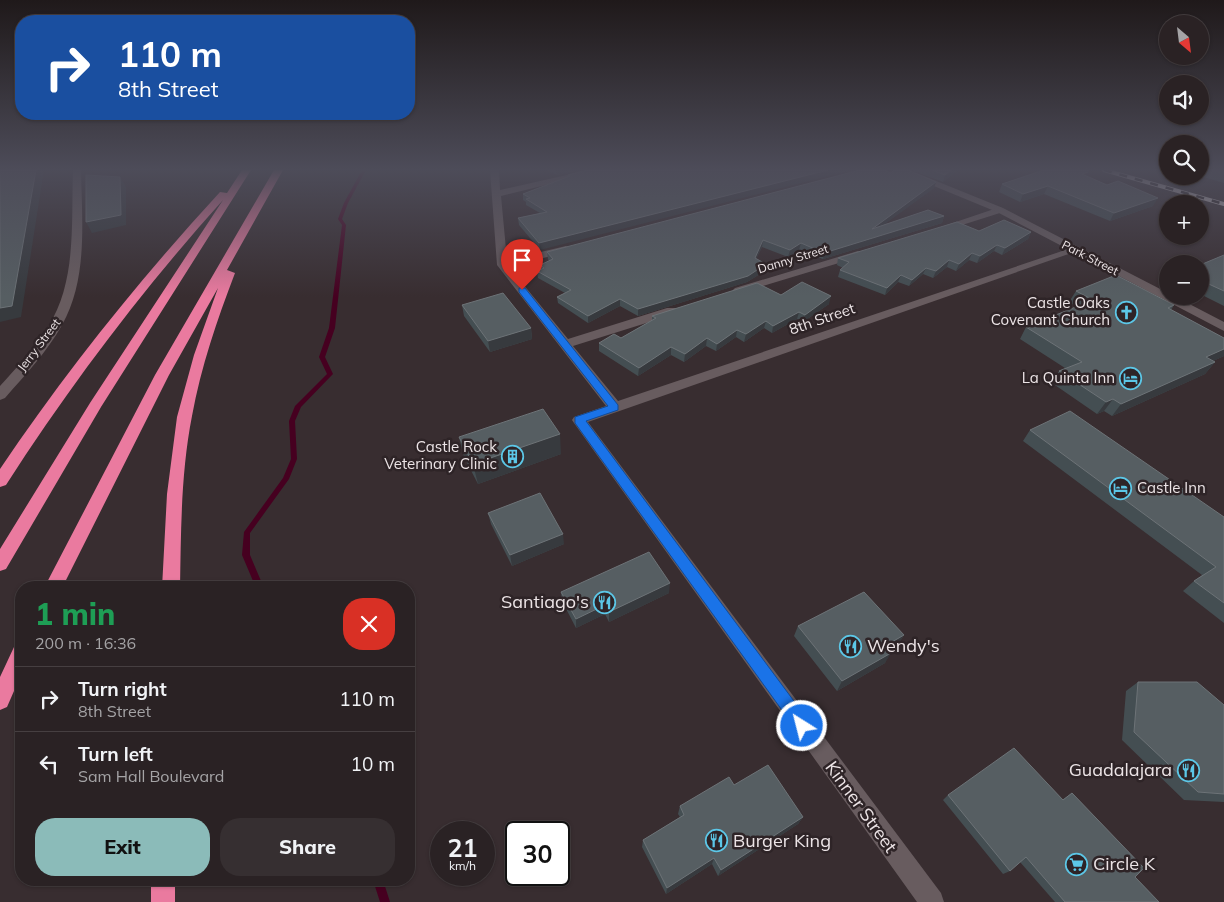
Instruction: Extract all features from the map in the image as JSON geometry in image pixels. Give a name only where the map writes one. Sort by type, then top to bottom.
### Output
[{"type":"highway","points":[[0,481],[24,442],[106,330],[209,212]]},
{"type":"highway","points":[[0,564],[95,406],[219,212]]},
{"type":"highway","points":[[57,581],[162,375],[256,212]]},
{"type":"highway","points":[[171,581],[176,471],[187,406],[209,329],[251,221]]},
{"type":"highway","points":[[0,700],[15,666]]},
{"type":"highway","points":[[162,902],[163,886]]},
{"type":"street","name":"Jerry Street","points":[[0,395],[47,337],[66,306],[72,282],[75,212]]},
{"type":"street","points":[[497,212],[502,265],[614,407]]},
{"type":"street","points":[[924,234],[993,212]]},
{"type":"street","name":"Park Street","points":[[1004,212],[1224,327]]},
{"type":"street","points":[[502,265],[581,245]]},
{"type":"street","name":"8th Street","points":[[579,420],[1075,250]]},
{"type":"street","name":"Danny Street","points":[[726,294],[868,251]]},
{"type":"street","points":[[564,344],[678,309]]},
{"type":"street","name":"Kinner Street","points":[[579,420],[932,902]]},
{"type":"building","points":[[0,212],[29,212],[12,306],[0,308]]},
{"type":"building","points":[[86,212],[121,212],[121,215],[86,222]]},
{"type":"building","points":[[547,212],[661,212],[539,243],[518,218]]},
{"type":"building","points":[[699,212],[895,212],[872,229],[922,212],[934,212],[944,216],[824,253],[801,243],[790,250],[763,240],[755,258],[766,264],[748,276],[638,309],[620,299],[588,316],[557,297],[571,290],[537,271],[544,268],[540,265],[553,259],[547,252]]},
{"type":"building","points":[[1004,220],[1031,232],[1005,248],[997,245],[980,256],[972,253],[959,264],[949,260],[936,271],[926,268],[912,280],[901,275],[887,288],[840,270],[849,262],[838,258],[957,222],[979,231]]},
{"type":"building","points":[[1224,255],[1224,291],[1209,284],[1209,261]]},
{"type":"building","points":[[1116,275],[1159,297],[1159,305],[1174,305],[1168,308],[1224,338],[1224,349],[1206,357],[1215,362],[1121,404],[1113,399],[1106,402],[1059,371],[1082,362],[1026,327],[1093,300],[1076,291]]},
{"type":"building","points":[[802,282],[831,296],[805,315],[799,312],[773,326],[766,321],[746,334],[737,330],[717,344],[707,338],[685,354],[671,347],[639,368],[599,343],[614,334],[621,338],[656,318],[652,316],[757,283],[781,295]]},
{"type":"building","points":[[503,293],[531,328],[488,341],[462,305]]},
{"type":"building","points":[[543,409],[560,434],[473,464],[459,437]]},
{"type":"building","name":"Castle Inn","points":[[1070,411],[1224,517],[1224,603],[1194,581],[1216,567],[1030,430]]},
{"type":"building","points":[[540,493],[563,534],[510,555],[488,513]]},
{"type":"building","points":[[649,552],[670,583],[609,612],[605,605],[576,619],[561,592]]},
{"type":"building","points":[[864,592],[904,635],[885,646],[891,653],[842,681],[798,626]]},
{"type":"building","name":"Guadalajara","points":[[1138,682],[1197,682],[1224,705],[1224,794],[1198,792],[1134,732]]},
{"type":"building","points":[[1014,748],[1063,800],[1072,793],[1144,868],[1135,877],[1159,902],[1065,902],[1026,857],[1010,871],[948,795]]},
{"type":"building","points":[[768,765],[803,817],[721,870],[714,858],[667,888],[643,840],[684,815],[680,806],[729,777],[734,785]]},
{"type":"waterway","points":[[257,581],[246,555],[247,532],[286,479],[294,459],[292,421],[298,406],[330,374],[322,357],[332,328],[344,225],[340,219],[343,212]]},
{"type":"waterway","points":[[380,886],[385,902]]},
{"type":"place","name":"Castle Oaks Covenant Church","points":[[1126,312]]},
{"type":"place","name":"La Quinta Inn","points":[[1131,378]]},
{"type":"place","name":"Castle Rock Veterinary Clinic","points":[[513,456]]},
{"type":"place","name":"Castle Inn","points":[[1121,488]]},
{"type":"place","name":"Santiago's","points":[[605,602]]},
{"type":"place","name":"Wendy's","points":[[851,646]]},
{"type":"place","name":"Guadalajara","points":[[1188,770]]},
{"type":"place","name":"Burger King","points":[[717,841]]},
{"type":"place","name":"Circle K","points":[[1077,864]]},
{"type":"route","points":[[522,290],[614,407],[579,420],[802,726]]}]
